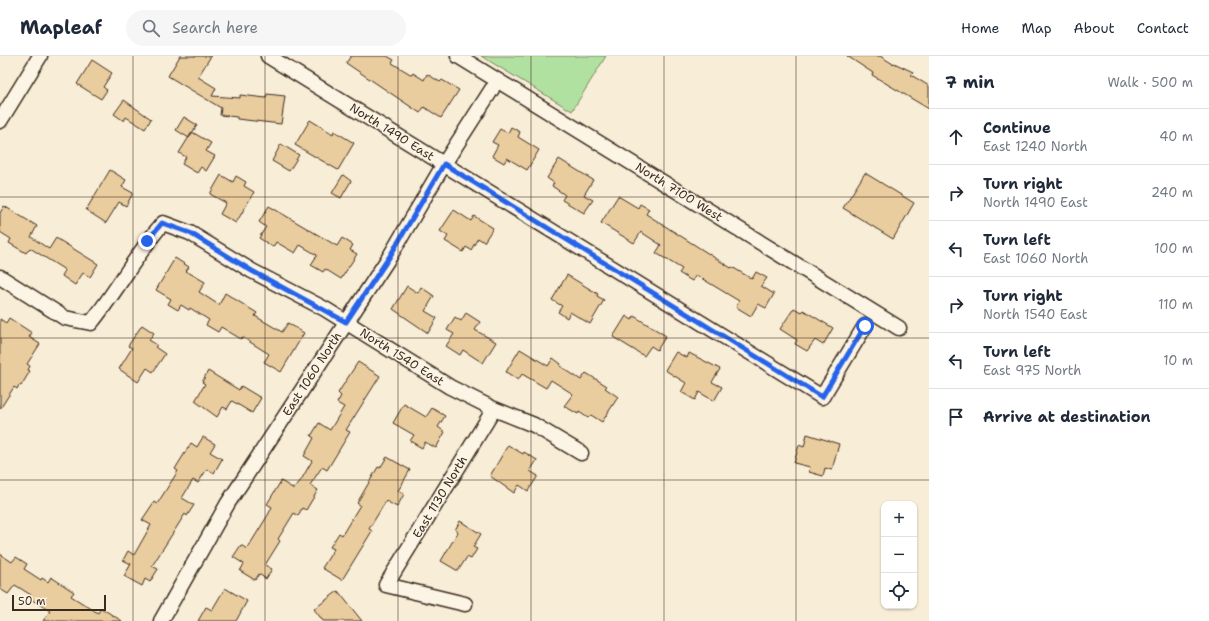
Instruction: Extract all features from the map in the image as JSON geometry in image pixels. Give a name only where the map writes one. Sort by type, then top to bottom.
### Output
[{"type":"street","points":[[0,121],[40,56]]},
{"type":"street","name":"North 1490 East","points":[[268,56],[822,397],[865,326]]},
{"type":"street","name":"North 7100 West","points":[[458,56],[899,328]]},
{"type":"street","name":"East 1060 North","points":[[162,621],[228,503],[390,256],[444,164],[492,90]]},
{"type":"street","name":"North 1540 East","points":[[0,277],[65,318],[91,324],[110,300],[147,241],[162,223],[190,233],[252,271],[346,322],[450,387],[494,409],[534,425],[581,453]]},
{"type":"street","name":"East 1130 North","points":[[465,604],[386,585],[494,409]]},
{"type":"green space","points":[[481,56],[606,56],[572,111]]},
{"type":"building","points":[[180,56],[211,56],[198,77],[216,88],[212,96],[240,98],[240,95],[266,98],[267,94],[285,96],[281,124],[237,119],[237,117],[220,115],[221,108],[168,76]]},
{"type":"building","points":[[351,56],[387,56],[394,60],[392,63],[412,75],[413,73],[424,80],[427,74],[440,82],[442,80],[459,90],[441,118],[424,107],[420,113],[346,63]]},
{"type":"building","points":[[847,56],[880,56],[893,64],[894,63],[913,72],[911,75],[929,86],[929,109],[872,75],[873,73]]},
{"type":"building","points":[[92,60],[112,73],[103,87],[107,90],[101,99],[77,84]]},
{"type":"building","points":[[124,100],[151,119],[145,129],[126,117],[124,121],[114,114]]},
{"type":"building","points":[[184,117],[197,125],[189,138],[176,130]]},
{"type":"building","points":[[310,120],[333,134],[334,131],[354,143],[338,170],[295,145]]},
{"type":"building","points":[[511,127],[520,132],[518,137],[539,150],[527,170],[507,158],[504,163],[492,156],[498,145],[492,142],[500,129],[508,133]]},
{"type":"building","points":[[192,132],[211,143],[206,151],[215,156],[206,171],[201,167],[197,173],[182,164],[186,157],[179,153]]},
{"type":"building","points":[[281,144],[299,155],[289,171],[272,161]]},
{"type":"building","points":[[559,159],[593,180],[584,195],[593,200],[584,213],[562,200],[565,195],[552,186],[554,183],[547,178]]},
{"type":"building","points":[[110,170],[126,180],[122,187],[133,193],[126,206],[119,202],[106,223],[86,210]]},
{"type":"building","points":[[865,173],[914,203],[893,239],[843,208]]},
{"type":"building","points":[[221,175],[233,182],[236,176],[246,182],[244,186],[254,192],[236,223],[220,214],[226,203],[210,194]]},
{"type":"building","points":[[343,175],[351,181],[341,198],[332,193]]},
{"type":"building","points":[[618,196],[638,208],[640,204],[649,209],[646,214],[731,268],[732,267],[752,279],[756,272],[767,278],[761,286],[774,294],[766,308],[758,304],[751,316],[736,307],[739,301],[696,275],[692,281],[679,273],[682,269],[656,253],[661,245],[641,232],[634,243],[601,223]]},
{"type":"building","points":[[4,206],[37,226],[31,237],[49,249],[56,238],[98,264],[90,277],[83,273],[75,285],[62,276],[65,270],[30,248],[26,253],[9,243],[11,239],[0,232],[0,213]]},
{"type":"building","points":[[269,206],[337,246],[342,238],[353,245],[350,250],[357,254],[341,279],[325,269],[323,272],[311,265],[317,255],[300,245],[295,253],[276,242],[273,247],[259,238],[266,227],[259,222]]},
{"type":"building","points":[[454,210],[471,221],[474,216],[493,228],[484,242],[478,238],[471,250],[466,247],[463,252],[445,241],[448,236],[440,231]]},
{"type":"building","points":[[175,258],[189,267],[186,271],[205,282],[199,292],[219,305],[225,293],[257,313],[255,316],[282,332],[288,323],[304,333],[281,372],[264,362],[269,354],[242,337],[241,339],[221,327],[218,332],[206,325],[209,320],[190,308],[189,310],[181,305],[178,310],[168,304],[171,299],[156,290]]},
{"type":"building","points":[[567,275],[598,294],[597,296],[604,300],[590,324],[570,312],[567,318],[558,312],[562,306],[552,300]]},
{"type":"building","points":[[407,286],[418,293],[421,287],[434,296],[425,311],[437,318],[428,333],[393,309]]},
{"type":"building","points":[[794,308],[801,312],[803,310],[833,328],[823,345],[815,340],[807,351],[795,344],[797,340],[780,329]]},
{"type":"building","points":[[466,313],[480,322],[475,330],[496,342],[483,363],[463,350],[460,355],[446,346],[454,334],[447,330],[455,317],[461,321]]},
{"type":"building","points":[[626,316],[632,320],[634,316],[666,336],[657,350],[651,346],[644,356],[613,337]]},
{"type":"building","points":[[9,318],[32,333],[29,337],[40,344],[27,364],[30,366],[28,370],[30,371],[21,386],[19,385],[17,389],[14,387],[0,409],[0,319],[6,323]]},
{"type":"building","points":[[142,325],[154,333],[149,340],[157,345],[155,347],[165,354],[153,372],[147,368],[138,382],[119,369],[132,348],[128,346]]},
{"type":"building","points":[[520,349],[548,366],[553,358],[561,364],[560,366],[581,380],[586,373],[607,386],[605,388],[618,397],[602,422],[591,415],[588,418],[579,412],[578,414],[564,406],[573,394],[551,380],[546,388],[522,374],[518,380],[506,372]]},
{"type":"building","points":[[676,352],[687,358],[689,353],[720,369],[712,382],[722,387],[714,401],[699,392],[695,400],[681,392],[686,383],[665,370]]},
{"type":"building","points":[[358,362],[380,376],[346,430],[350,432],[327,470],[322,467],[310,485],[318,490],[306,510],[302,508],[298,516],[294,513],[278,539],[280,541],[265,565],[272,569],[266,579],[259,574],[255,580],[240,571],[244,564],[233,557],[241,545],[247,549],[272,507],[267,504],[281,481],[294,489],[301,480],[312,461],[304,456],[314,438],[311,436],[319,423],[330,430],[344,407],[337,403],[341,396],[338,393]]},
{"type":"building","points":[[208,371],[239,390],[241,386],[261,398],[252,413],[232,401],[227,409],[223,407],[217,417],[195,401],[205,384],[202,382]]},
{"type":"building","points":[[404,404],[426,417],[432,408],[445,416],[438,427],[445,432],[436,448],[425,442],[422,448],[410,441],[414,435],[393,423]]},
{"type":"building","points":[[807,434],[839,444],[832,470],[825,468],[823,476],[809,472],[810,467],[794,463],[799,445],[804,447]]},
{"type":"building","points":[[203,437],[215,444],[210,452],[222,459],[214,473],[207,469],[198,483],[193,480],[182,498],[194,505],[187,516],[185,514],[152,566],[158,569],[150,582],[145,579],[142,586],[124,576],[131,564],[123,560],[128,551],[134,555],[151,525],[142,520],[154,502],[157,504],[178,471],[175,469],[191,443],[197,447]]},
{"type":"building","points":[[508,445],[537,460],[530,471],[538,476],[528,491],[519,485],[514,493],[490,476]]},
{"type":"building","points":[[387,457],[410,470],[398,491],[404,494],[397,507],[386,501],[369,529],[372,531],[342,580],[322,568],[334,549],[330,547],[339,533],[342,535],[360,505],[357,503],[378,467],[380,468]]},
{"type":"building","points":[[460,521],[481,534],[473,547],[477,549],[471,559],[467,557],[458,571],[441,561],[458,532],[455,530]]},
{"type":"building","points":[[0,554],[12,562],[16,557],[27,564],[24,569],[41,580],[42,578],[48,582],[51,577],[74,592],[71,596],[98,613],[101,608],[122,621],[43,621],[50,611],[29,598],[31,595],[15,585],[8,594],[0,589]]},
{"type":"building","points":[[225,588],[247,601],[236,621],[198,621],[206,607],[212,610]]},
{"type":"building","points":[[338,591],[362,621],[323,621],[314,609]]},
{"type":"route","points":[[147,241],[162,223],[190,233],[252,271],[325,309],[346,322],[390,256],[444,164],[822,397],[865,326]]}]
